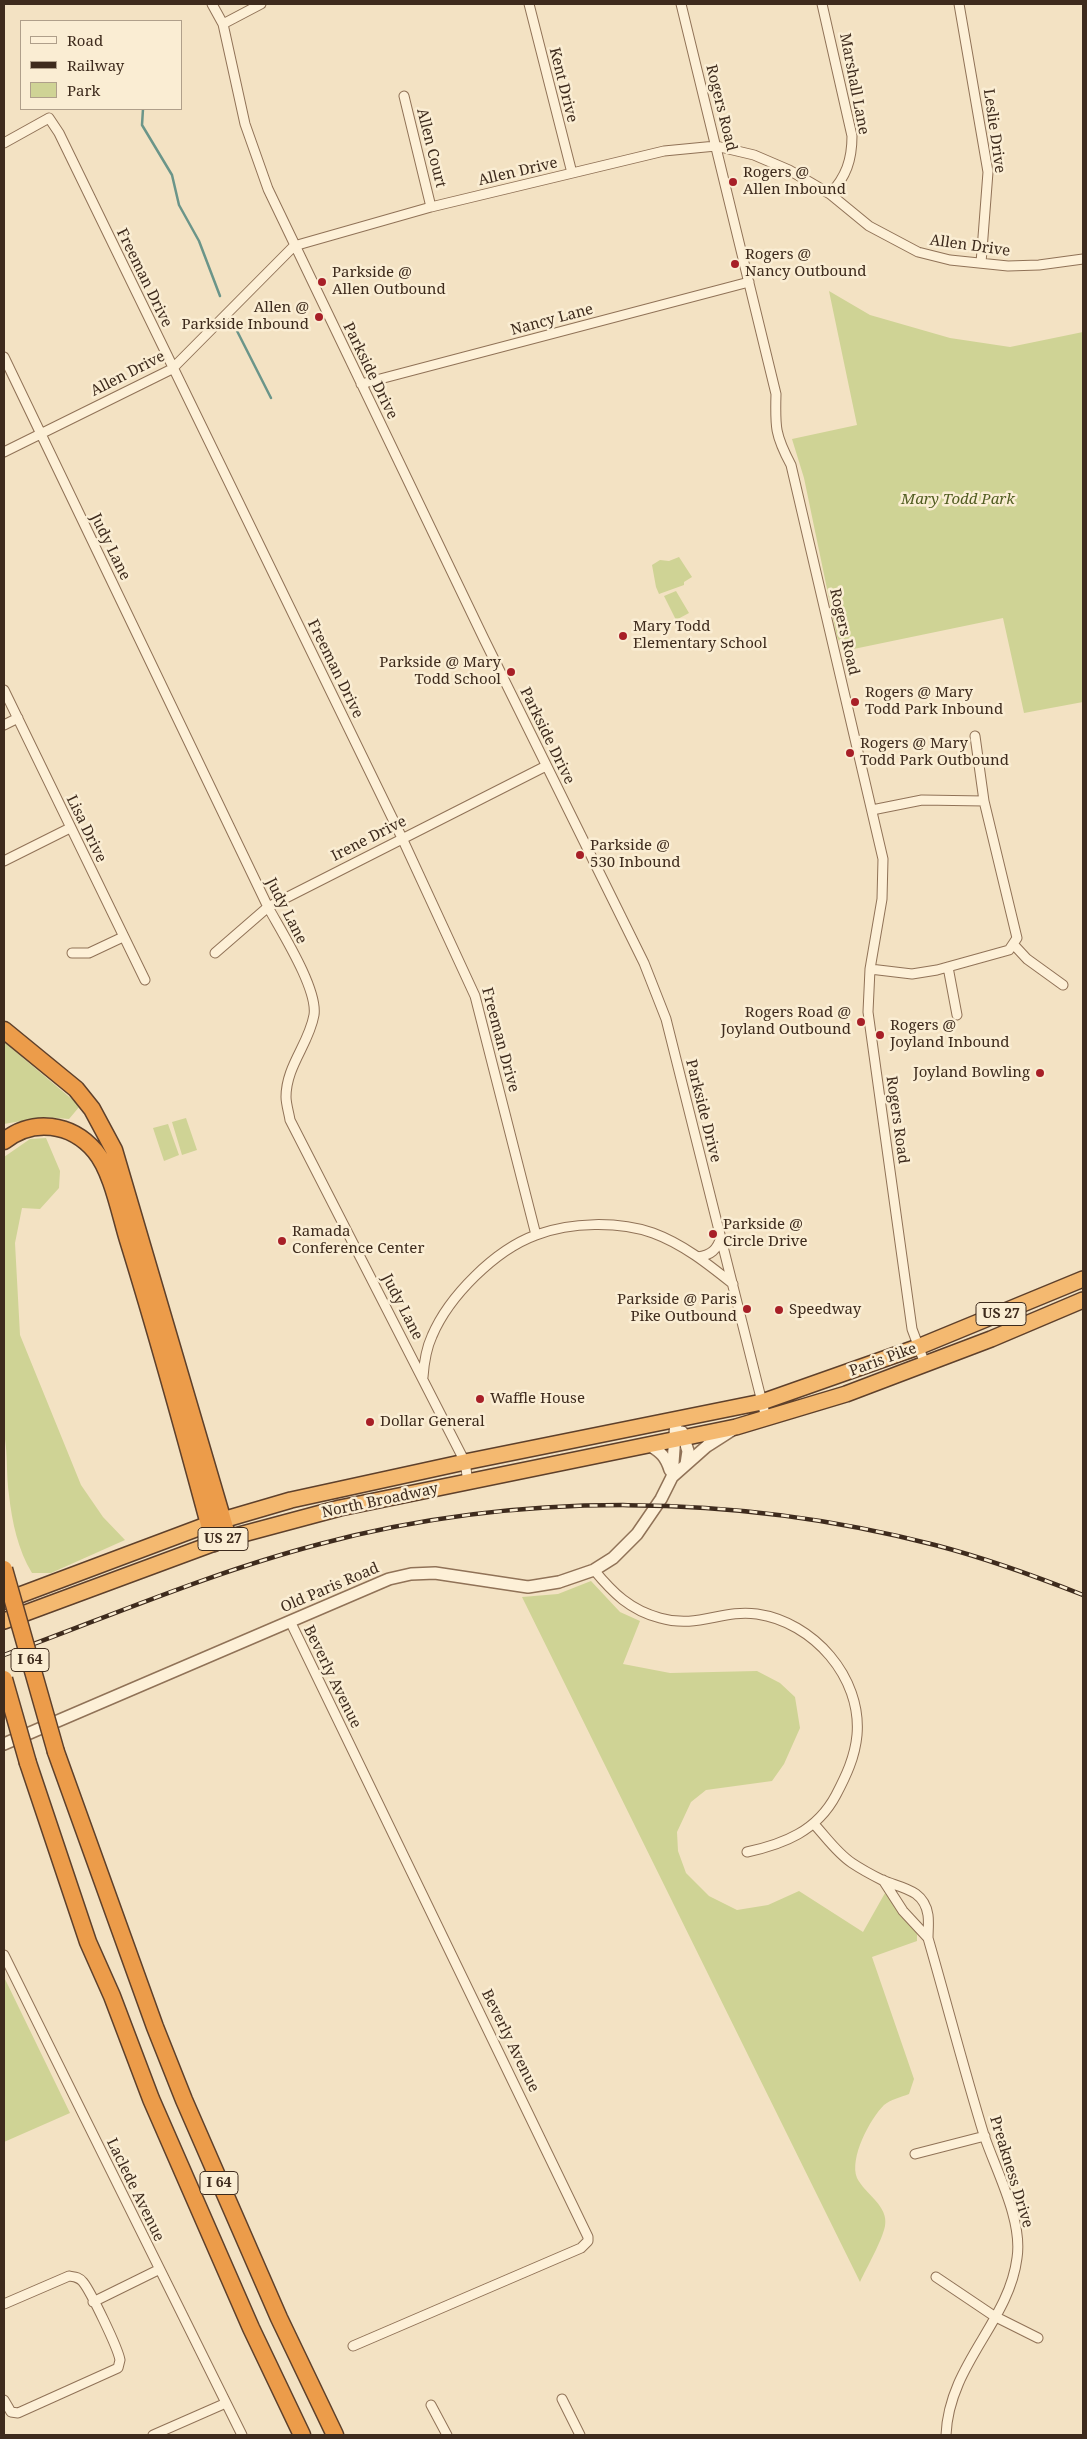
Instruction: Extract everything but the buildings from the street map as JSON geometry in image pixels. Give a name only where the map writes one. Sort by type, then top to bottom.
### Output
[{"type":"highway","points":[[4,1030],[53,1068],[76,1089],[92,1109],[114,1150],[215,1522]]},
{"type":"highway","points":[[4,1141],[35,1126],[48,1126],[62,1128],[76,1134],[96,1153],[112,1188],[221,1540]]},
{"type":"highway","name":"Paris Pike","points":[[676,1421],[762,1402],[918,1347],[1083,1279]]},
{"type":"highway","name":"Paris Pike","points":[[766,1418],[846,1394],[1083,1300]]},
{"type":"highway","name":"North Broadway","points":[[4,1621],[221,1540],[340,1508],[736,1427],[766,1418]]},
{"type":"highway","name":"North Broadway","points":[[4,1601],[215,1522],[335,1490],[465,1462],[676,1421]]},
{"type":"highway","name":"I 64","points":[[4,1569],[56,1752],[154,2028],[279,2318],[335,2435]]},
{"type":"highway","name":"I 64","points":[[4,1679],[28,1763],[88,1942],[112,1996],[151,2100],[251,2328],[302,2435]]},
{"type":"street","name":"Parkside Drive","points":[[212,4],[223,24],[251,143],[268,189],[546,766],[644,963],[663,1011],[766,1418]]},
{"type":"street","points":[[223,24],[261,4]]},
{"type":"street","name":"Kent Drive","points":[[528,4],[572,173]]},
{"type":"street","name":"Rogers Road","points":[[681,4],[776,394],[775,418],[777,440],[791,465],[872,810],[884,869],[882,899],[870,969],[868,1012],[911,1321],[925,1364]]},
{"type":"street","name":"Marshall Lane","points":[[822,4],[852,136],[852,152],[848,167],[841,182],[830,194]]},
{"type":"street","name":"Leslie Drive","points":[[959,4],[988,172],[981,263]]},
{"type":"street","name":"Allen Court","points":[[404,96],[431,206]]},
{"type":"street","name":"Freeman Drive","points":[[4,144],[50,118],[59,133],[172,369],[402,838],[475,996],[536,1235]]},
{"type":"street","name":"Allen Drive","points":[[4,452],[172,369],[294,246],[431,206],[664,151],[716,146],[754,155],[789,170],[830,194],[869,226],[918,252],[950,260],[1008,266],[1039,265],[1083,259]]},
{"type":"street","name":"Nancy Lane","points":[[361,384],[749,282]]},
{"type":"street","name":"Judy Lane","points":[[4,357],[268,906],[308,984],[314,1002],[314,1014],[307,1037],[289,1073],[286,1098],[290,1120],[465,1462],[468,1482]]},
{"type":"street","name":"Lisa Drive","points":[[4,690],[145,980]]},
{"type":"street","points":[[4,725],[18,718]]},
{"type":"street","points":[[870,969],[912,974],[948,968],[1009,950],[1014,945],[1017,938],[984,801],[975,736]]},
{"type":"street","name":"Irene Drive","points":[[215,953],[268,906],[546,766]]},
{"type":"street","points":[[872,810],[922,800],[984,801]]},
{"type":"street","points":[[4,861],[70,828]]},
{"type":"street","points":[[72,953],[89,953],[123,937]]},
{"type":"street","points":[[1014,945],[1027,959],[1063,985]]},
{"type":"street","points":[[948,968],[958,1015]]},
{"type":"street","points":[[423,1377],[425,1357],[432,1336],[447,1309],[462,1290],[490,1262],[536,1235],[579,1226],[615,1226],[652,1233],[698,1256],[733,1284]]},
{"type":"street","points":[[698,1256],[713,1252],[718,1246],[721,1237]]},
{"type":"street","name":"Old Paris Road","points":[[4,1744],[371,1586],[411,1574],[458,1575],[528,1587],[559,1582],[594,1570],[613,1558],[637,1534],[661,1499],[672,1477],[679,1439],[676,1421]]},
{"type":"street","points":[[686,1464],[707,1446],[736,1427]]},
{"type":"street","name":"Old Paris Road","points":[[672,1477],[686,1464],[688,1450],[679,1439]]},
{"type":"street","points":[[648,1445],[660,1451],[667,1459],[672,1477]]},
{"type":"street","points":[[594,1570],[622,1601],[646,1614],[676,1622],[693,1622],[736,1614],[771,1617],[796,1627],[812,1637],[828,1653],[843,1676],[853,1698],[857,1734],[846,1777],[830,1806],[814,1824],[789,1840],[747,1852]]},
{"type":"street","name":"Beverly Avenue","points":[[290,1621],[588,2237],[588,2241],[581,2248],[353,2346]]},
{"type":"street","name":"Preakness Drive","points":[[814,1824],[836,1849],[851,1862],[883,1880],[904,1886],[916,1894],[924,1904],[928,1914],[928,1938],[985,2136],[1016,2228],[1018,2248],[1013,2279],[955,2388],[948,2413],[946,2435]]},
{"type":"street","name":"Preakness Drive","points":[[883,1880],[903,1911],[928,1938]]},
{"type":"street","name":"Laclede Avenue","points":[[4,1955],[158,2270],[242,2435]]},
{"type":"street","points":[[916,2154],[985,2136]]},
{"type":"street","points":[[94,2302],[158,2270]]},
{"type":"street","points":[[4,2304],[69,2276],[78,2277],[84,2282],[119,2355],[118,2368],[18,2413],[11,2412],[4,2400]]},
{"type":"street","points":[[936,2277],[994,2316],[1038,2338]]},
{"type":"street","points":[[562,2400],[580,2435]]},
{"type":"street","points":[[153,2435],[226,2404]]},
{"type":"street","points":[[430,2405],[447,2435]]},
{"type":"green space","name":"Mary Todd Park","points":[[829,291],[870,315],[950,338],[1010,347],[1083,332],[1083,702],[1024,713],[1003,618],[844,651],[837,637],[804,478],[792,439],[857,425]]},
{"type":"green space","points":[[679,557],[692,577],[684,582],[684,585],[659,594],[652,565],[660,560],[669,561]]},
{"type":"green space","points":[[676,591],[689,613],[676,620],[664,596]]},
{"type":"green space","points":[[4,1042],[80,1106],[69,1119],[44,1117],[4,1124]]},
{"type":"green space","points":[[186,1118],[197,1150],[182,1155],[172,1122]]},
{"type":"green space","points":[[168,1124],[179,1155],[164,1161],[153,1128]]},
{"type":"green space","points":[[46,1138],[60,1171],[59,1188],[40,1209],[22,1208],[15,1243],[20,1335],[81,1485],[103,1517],[125,1540],[51,1573],[32,1573],[19,1545],[10,1505],[4,1433],[4,1157],[30,1139]]},
{"type":"green space","points":[[591,1581],[620,1612],[640,1621],[623,1664],[670,1673],[757,1671],[780,1683],[795,1697],[800,1728],[784,1764],[772,1781],[706,1790],[691,1802],[677,1832],[678,1851],[686,1873],[709,1896],[737,1910],[768,1905],[799,1891],[863,1932],[885,1893],[917,1934],[917,1941],[872,1957],[914,2079],[909,2094],[889,2102],[878,2111],[867,2129],[858,2150],[855,2170],[857,2178],[880,2206],[885,2219],[881,2239],[860,2282],[522,1597],[558,1594]]},
{"type":"green space","points":[[4,1977],[70,2113],[4,2142]]},
{"type":"waterway","points":[[143,110],[142,125],[172,175],[179,205],[199,241],[220,296]]},
{"type":"waterway","points":[[233,323],[271,398]]},
{"type":"railway","points":[[4,1655],[200,1581],[320,1544],[396,1527],[472,1514],[550,1507],[628,1505],[705,1508],[783,1515],[859,1528],[935,1545],[1028,1574],[1083,1595]]},
{"type":"place","name":"Rogers @ Allen Inbound","points":[[733,182]]},
{"type":"place","name":"Rogers @ Nancy Outbound","points":[[735,264]]},
{"type":"place","name":"Parkside @ Allen Outbound","points":[[322,282]]},
{"type":"place","name":"Allen @ Parkside Inbound","points":[[319,317]]},
{"type":"place","name":"Mary Todd Elementary School","points":[[623,636]]},
{"type":"place","name":"Parkside @ Mary Todd School","points":[[511,672]]},
{"type":"place","name":"Rogers @ Mary Todd Park Inbound","points":[[855,702]]},
{"type":"place","name":"Rogers @ Mary Todd Park Outbound","points":[[850,753]]},
{"type":"place","name":"Parkside @ 530 Inbound","points":[[580,855]]},
{"type":"place","name":"Rogers Road @ Joyland Outbound","points":[[861,1022]]},
{"type":"place","name":"Rogers @ Joyland Inbound","points":[[880,1035]]},
{"type":"place","name":"Joyland Bowling","points":[[1040,1073]]},
{"type":"place","name":"Parkside @ Circle Drive","points":[[713,1234]]},
{"type":"place","name":"Ramada Conference Center","points":[[282,1241]]},
{"type":"place","name":"Parkside @ Paris Pike Outbound","points":[[747,1309]]},
{"type":"place","name":"Speedway","points":[[779,1310]]},
{"type":"place","name":"Waffle House","points":[[480,1399]]},
{"type":"place","name":"Dollar General","points":[[370,1422]]}]
